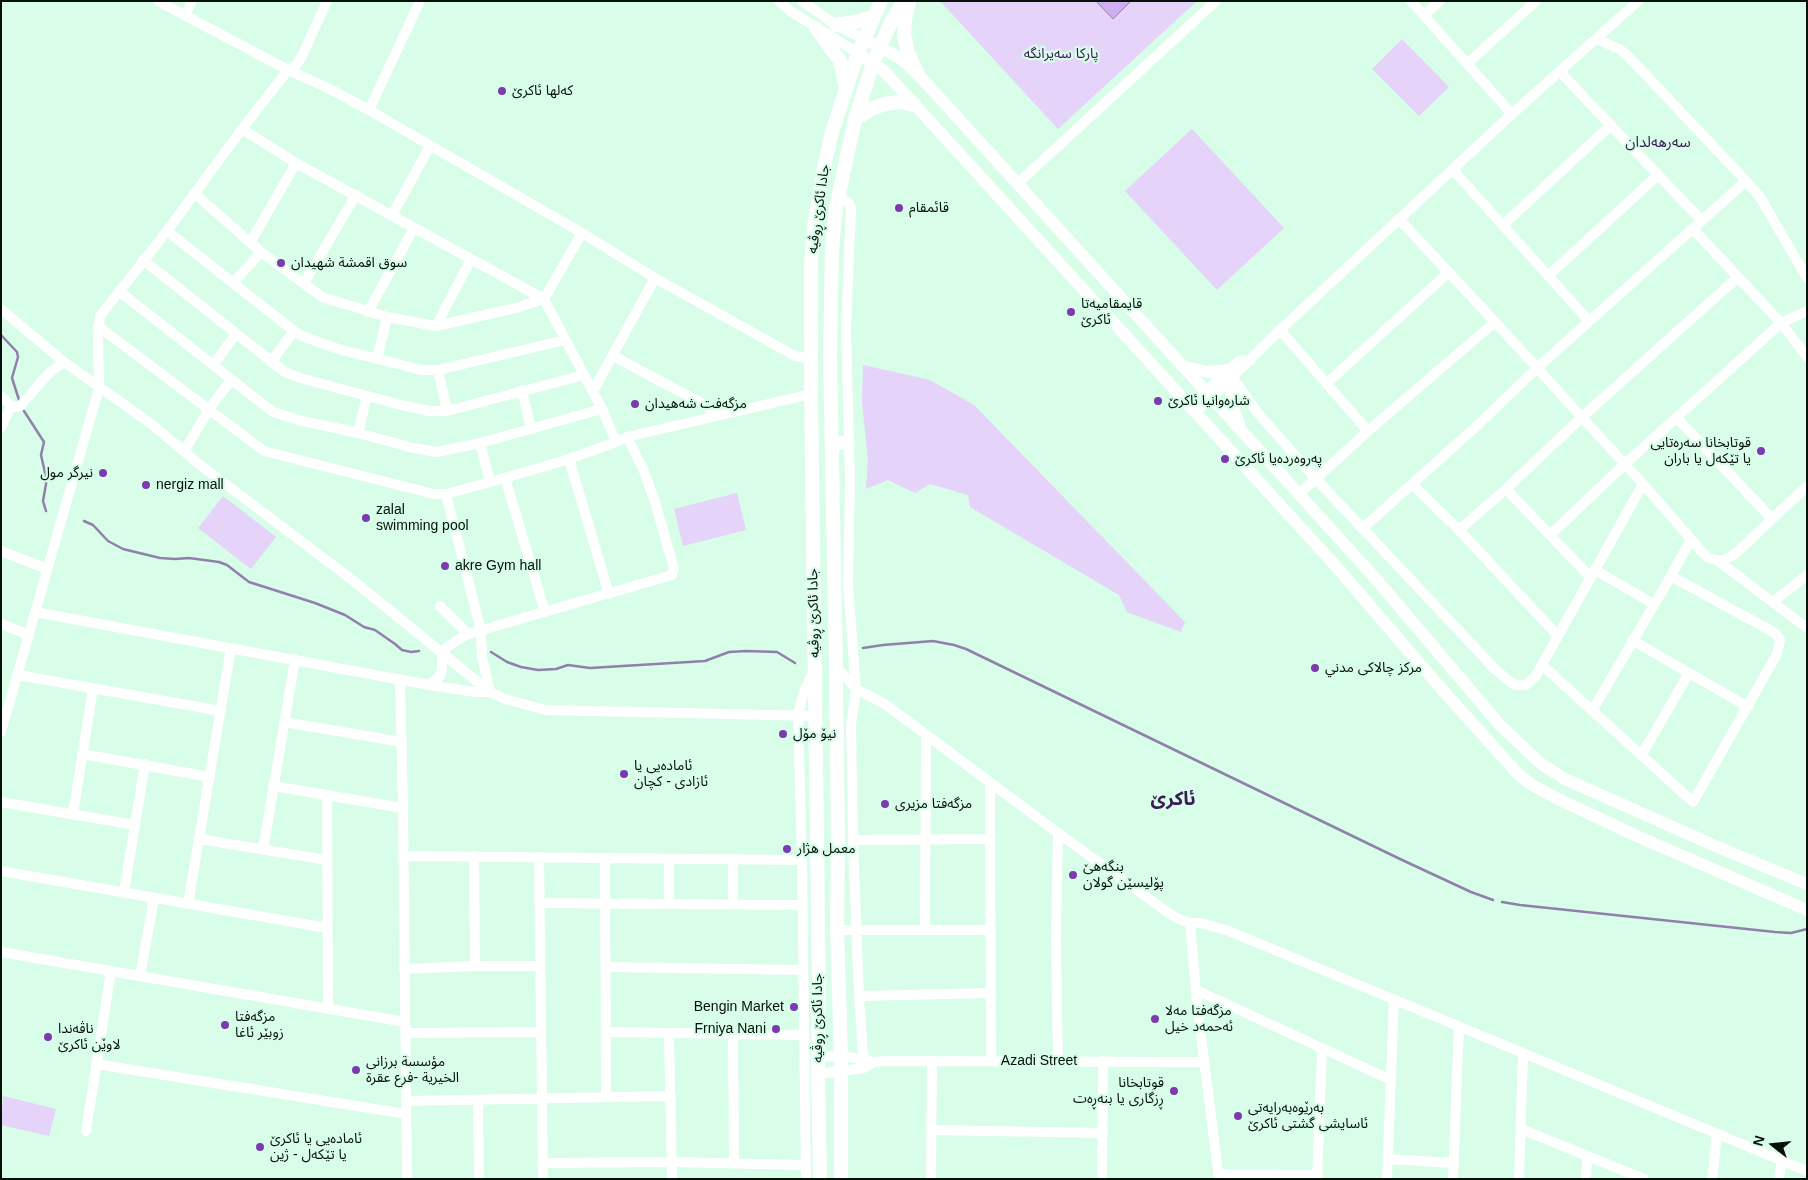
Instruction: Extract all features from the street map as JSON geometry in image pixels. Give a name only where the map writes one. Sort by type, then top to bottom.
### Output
[{"type":"highway","name":"جادا ئاکرێ ڕوڤیە","points":[[820,1179],[816,716],[810,394],[811,263],[814,226],[824,168],[846,86],[881,1]]},
{"type":"highway","name":"جادا ئاکرێ ڕوڤیە","points":[[841,1179],[837,930],[837,698],[830,357],[832,249],[839,196],[855,119],[873,63],[892,20],[904,1]]},
{"type":"highway","points":[[909,1],[904,35],[908,54],[918,74]]},
{"type":"highway","points":[[836,24],[855,22],[873,17]]},
{"type":"highway","points":[[816,28],[840,61],[846,86]]},
{"type":"highway","points":[[855,119],[873,108],[885,104],[899,102],[915,105]]},
{"type":"highway","points":[[832,443],[848,443]]},
{"type":"main road","points":[[864,39],[900,58],[918,74],[1374,578],[1500,725],[1540,763],[1565,780],[1807,884]]},
{"type":"main road","points":[[858,54],[884,71],[1360,594],[1518,774],[1532,785],[1558,800],[1639,838],[1807,910]]},
{"type":"main road","points":[[1034,236],[1050,221]]},
{"type":"main road","points":[[1182,366],[1230,376],[1232,405],[1243,433]]},
{"type":"main road","points":[[1360,594],[1374,578]]},
{"type":"street","points":[[158,1],[288,70],[328,88],[369,110],[582,233],[655,278],[795,356],[811,359]]},
{"type":"street","points":[[185,16],[192,1]]},
{"type":"street","points":[[1,732],[99,388],[98,326],[100,316],[167,231],[288,70],[297,64],[327,1]]},
{"type":"street","points":[[369,110],[420,1]]},
{"type":"street","points":[[779,1],[790,12],[858,54]]},
{"type":"street","points":[[802,1],[836,24],[864,39]]},
{"type":"street","points":[[1017,184],[1216,1]]},
{"type":"street","points":[[1411,1],[1512,114]]},
{"type":"street","points":[[1424,15],[1440,1]]},
{"type":"street","points":[[1467,64],[1536,1]]},
{"type":"street","points":[[1193,410],[1230,376],[1239,361],[1251,360],[1280,330],[1512,114],[1636,2]]},
{"type":"street","points":[[1597,39],[1619,49],[1627,55],[1746,181],[1760,197],[1805,272]]},
{"type":"street","points":[[1560,72],[1702,220]]},
{"type":"street","points":[[1503,225],[1611,125]]},
{"type":"street","points":[[242,129],[296,163],[544,299],[593,391],[616,442]]},
{"type":"street","points":[[392,215],[430,146]]},
{"type":"street","points":[[251,241],[296,163]]},
{"type":"street","points":[[1453,170],[1589,321]]},
{"type":"street","points":[[1548,276],[1658,175]]},
{"type":"street","points":[[1363,528],[1479,424],[1537,368],[1746,181]]},
{"type":"street","points":[[194,193],[251,241],[261,252],[322,297],[387,317],[436,326],[516,308],[544,299],[582,233]]},
{"type":"street","points":[[304,284],[356,195]]},
{"type":"street","points":[[839,196],[846,200],[851,208],[846,329],[850,482],[848,585],[856,689],[851,725],[853,840],[858,996],[863,1063]]},
{"type":"street","points":[[1400,219],[1644,484],[1704,554],[1717,560],[1807,628]]},
{"type":"street","points":[[368,312],[414,228]]},
{"type":"street","points":[[1693,229],[1782,323],[1807,357]]},
{"type":"street","points":[[167,231],[294,331],[302,336],[338,349],[422,370],[438,370],[565,340]]},
{"type":"street","points":[[232,284],[261,252]]},
{"type":"street","points":[[436,326],[471,259]]},
{"type":"street","points":[[143,260],[285,372],[300,378],[401,406],[429,411],[447,411],[584,375]]},
{"type":"street","points":[[1326,384],[1449,272]]},
{"type":"street","points":[[1459,530],[1738,276]]},
{"type":"street","points":[[593,391],[655,278]]},
{"type":"street","points":[[119,291],[231,380],[273,412],[282,416],[413,448],[437,452],[480,443],[602,409]]},
{"type":"street","points":[[1,309],[12,316],[64,362],[150,423],[185,450],[199,464],[355,582],[490,692],[505,699],[546,710],[816,716]]},
{"type":"street","points":[[1550,535],[1625,464],[1782,323],[1807,311]]},
{"type":"street","points":[[377,359],[387,317]]},
{"type":"street","points":[[1298,494],[1495,322]]},
{"type":"street","points":[[98,326],[264,451],[434,494],[446,494],[505,478],[569,459],[627,437],[718,414],[810,394]]},
{"type":"street","points":[[1280,330],[1368,431]]},
{"type":"street","points":[[272,362],[294,331]]},
{"type":"street","points":[[213,365],[236,334]]},
{"type":"street","points":[[613,356],[698,401],[718,414]]},
{"type":"street","points":[[1,396],[11,406],[17,407],[25,402],[38,384],[64,362]]},
{"type":"street","points":[[438,370],[447,411]]},
{"type":"street","points":[[1230,376],[1257,412],[1316,479],[1503,677],[1516,685],[1526,685],[1535,677],[1644,484]]},
{"type":"street","points":[[185,450],[209,409],[231,380]]},
{"type":"street","points":[[522,390],[531,429]]},
{"type":"street","points":[[358,434],[367,396]]},
{"type":"street","points":[[1,428],[11,406]]},
{"type":"street","points":[[1677,418],[1772,519]]},
{"type":"street","points":[[429,685],[440,676],[442,654],[448,646],[468,634],[672,575],[674,572],[655,502],[644,471],[627,437]]},
{"type":"street","points":[[480,443],[490,482]]},
{"type":"street","points":[[569,459],[609,594]]},
{"type":"street","points":[[505,478],[545,612]]},
{"type":"street","points":[[1412,484],[1459,530],[1558,636]]},
{"type":"street","points":[[1717,560],[1735,554],[1807,486]]},
{"type":"street","points":[[1506,489],[1550,535],[1593,574],[1654,604]]},
{"type":"street","points":[[446,494],[481,631],[482,656],[490,692]]},
{"type":"street","points":[[1592,711],[1691,539]]},
{"type":"street","points":[[1,551],[47,569]]},
{"type":"street","points":[[1773,602],[1807,575]]},
{"type":"street","points":[[1542,666],[1694,802],[1777,654],[1780,644],[1779,637],[1775,632],[1671,576]]},
{"type":"street","points":[[440,606],[468,634]]},
{"type":"street","points":[[35,612],[429,685],[475,692],[490,692]]},
{"type":"street","points":[[1,624],[29,635]]},
{"type":"street","points":[[1632,640],[1748,707]]},
{"type":"street","points":[[188,904],[231,648]]},
{"type":"street","points":[[263,850],[294,660]]},
{"type":"street","points":[[836,666],[856,689],[885,704],[1170,914],[1190,924],[1201,923],[1229,931],[1807,1171]]},
{"type":"street","points":[[806,1179],[804,970],[798,715],[804,691],[815,670]]},
{"type":"street","points":[[1642,756],[1689,673]]},
{"type":"street","points":[[18,675],[221,710]]},
{"type":"street","points":[[400,679],[407,1179]]},
{"type":"street","points":[[72,814],[93,688]]},
{"type":"street","points":[[837,698],[856,689]]},
{"type":"street","points":[[284,722],[402,742]]},
{"type":"street","points":[[925,930],[926,735]]},
{"type":"street","points":[[82,754],[210,777]]},
{"type":"street","points":[[124,892],[145,764]]},
{"type":"street","points":[[990,783],[991,1061]]},
{"type":"street","points":[[274,786],[403,808]]},
{"type":"street","points":[[327,795],[328,1008]]},
{"type":"street","points":[[1,802],[135,825]]},
{"type":"street","points":[[1058,833],[1056,940],[1058,1061]]},
{"type":"street","points":[[199,839],[327,860]]},
{"type":"street","points":[[853,840],[990,839]]},
{"type":"street","points":[[403,856],[802,860]]},
{"type":"street","points":[[474,856],[475,966]]},
{"type":"street","points":[[539,857],[542,1179]]},
{"type":"street","points":[[605,858],[606,1098]]},
{"type":"street","points":[[669,858],[669,904]]},
{"type":"street","points":[[733,859],[733,904]]},
{"type":"street","points":[[1,871],[327,928]]},
{"type":"street","points":[[140,976],[154,898]]},
{"type":"street","points":[[539,903],[802,905]]},
{"type":"street","points":[[1190,924],[1218,1176],[1318,1177],[1322,1049]]},
{"type":"street","points":[[837,930],[990,930]]},
{"type":"street","points":[[1,952],[405,1022]]},
{"type":"street","points":[[404,969],[540,966]]},
{"type":"street","points":[[605,967],[804,970]]},
{"type":"street","points":[[86,1131],[111,971]]},
{"type":"street","points":[[1196,990],[1391,1080]]},
{"type":"street","points":[[858,996],[991,993]]},
{"type":"street","points":[[1387,1179],[1394,999]]},
{"type":"street","points":[[1453,1179],[1459,1026]]},
{"type":"street","points":[[405,1033],[540,1032]]},
{"type":"street","points":[[606,1032],[804,1035]]},
{"type":"street","points":[[669,1034],[672,1179]]},
{"type":"street","points":[[733,1035],[734,1164]]},
{"type":"street","points":[[1519,1179],[1523,1053]]},
{"type":"street","name":"Azadi Street","points":[[818,1057],[840,1056],[863,1063]]},
{"type":"street","points":[[932,1061],[932,1179]]},
{"type":"street","points":[[1102,1179],[1103,1061]]},
{"type":"street","name":"Azadi Street","points":[[818,1074],[840,1072],[863,1063],[874,1062],[1204,1062]]},
{"type":"street","points":[[96,1064],[406,1114]]},
{"type":"street","points":[[406,1102],[670,1096]]},
{"type":"street","points":[[478,1100],[479,1179]]},
{"type":"street","points":[[1521,1129],[1644,1179]]},
{"type":"street","points":[[932,1130],[1102,1133]]},
{"type":"street","points":[[1712,1179],[1718,1134]]},
{"type":"street","points":[[1586,1179],[1587,1156]]},
{"type":"street","points":[[1388,1159],[1454,1163]]},
{"type":"street","points":[[1779,1179],[1782,1160]]},
{"type":"street","points":[[542,1162],[805,1165]]},
{"type":"green space","name":"پارکا سەیرانگه","points":[[940,1],[1197,1],[1058,129]]},
{"type":"green space","points":[[1402,39],[1449,87],[1419,116],[1372,69]]},
{"type":"green space","points":[[1192,129],[1284,228],[1217,290],[1125,191]]},
{"type":"green space","points":[[863,365],[930,380],[974,405],[1185,622],[1181,632],[1127,612],[1119,595],[970,507],[968,495],[930,484],[915,493],[888,480],[866,489],[868,461],[862,401]]},
{"type":"green space","points":[[737,493],[746,530],[683,546],[674,509]]},
{"type":"green space","points":[[223,496],[276,537],[251,569],[198,528]]},
{"type":"green space","points":[[3,1096],[56,1109],[49,1136],[1,1125]]},
{"type":"shaded area","points":[[1096,1],[1131,1],[1113,19]]},
{"type":"waterway","points":[[1,335],[17,352],[18,357],[12,378],[19,400]]},
{"type":"waterway","points":[[24,411],[44,442],[41,455],[46,477],[43,501],[46,511]]},
{"type":"waterway","points":[[84,521],[93,525],[108,541],[123,549],[160,558],[189,558],[219,562],[227,565],[249,582],[315,603],[345,615],[364,627],[375,630],[402,650],[419,651]]},
{"type":"waterway","points":[[863,648],[933,641],[966,649],[1400,859],[1471,892],[1493,900]]},
{"type":"waterway","points":[[491,652],[507,662],[538,670],[556,669],[568,665],[590,668],[705,661],[729,652],[746,651],[777,652],[795,663]]},
{"type":"waterway","points":[[1502,902],[1775,932],[1791,933],[1807,929]]},
{"type":"place","name":"کەلها ئاکرێ","points":[[502,91]]},
{"type":"place","name":"قائمقام","points":[[899,208]]},
{"type":"place","name":"سوق اقمشة شهيدان","points":[[281,263]]},
{"type":"place","name":"قایمقامیەتا ئاکرێ","points":[[1071,312]]},
{"type":"place","name":"شارەوانیا ئاکرێ","points":[[1158,401]]},
{"type":"place","name":"مزگەفت شه‌هيدان","points":[[635,404]]},
{"type":"place","name":"قوتابخانا سەرەتایی یا تێکەل یا باران","points":[[1761,451]]},
{"type":"place","name":"پەروەردەیا ئاكرێ","points":[[1225,459]]},
{"type":"place","name":"نيرگر مول","points":[[103,473]]},
{"type":"place","name":"nergiz mall","points":[[146,485]]},
{"type":"place","name":"zalal swimming pool","points":[[366,518]]},
{"type":"place","name":"akre Gym hall","points":[[445,566]]},
{"type":"place","name":"مركز چالاکى مدني","points":[[1315,668]]},
{"type":"place","name":"نیۆ مۆل","points":[[783,734]]},
{"type":"place","name":"ئامادەیی یا ئازادی - کچان","points":[[624,774]]},
{"type":"place","name":"مزگەفتا مزیری","points":[[885,804]]},
{"type":"place","name":"معمل هژار","points":[[787,849]]},
{"type":"place","name":"بنگە‌ھێ پۆلیسێن گولان","points":[[1073,875]]},
{"type":"place","name":"Bengin Market","points":[[794,1007]]},
{"type":"place","name":"مزگەفتا مەلا ئەحمەد خیل","points":[[1155,1019]]},
{"type":"place","name":"مزگەفتا زوبێر ئاغا","points":[[225,1025]]},
{"type":"place","name":"Frniya Nani","points":[[776,1029]]},
{"type":"place","name":"ناڤەندا لاوێن ئاکرێ","points":[[48,1037]]},
{"type":"place","name":"مؤسسة برزانى الخيرية -فرع عقرة","points":[[356,1070]]},
{"type":"place","name":"قوتابخانا ڕزگاری یا بنەڕەت","points":[[1174,1091]]},
{"type":"place","name":"بەرێوەبەرایەتی ئاسایشی گشتی ئاکرێ","points":[[1238,1116]]},
{"type":"place","name":"ئامادەیی یا ئاکرێ یا تێکەل - ژین","points":[[260,1147]]},
{"type":"district","name":"سەرهەلدان","points":[[1658,143]]},
{"type":"district","name":"ئاکرێ","points":[[1173,800]]}]
